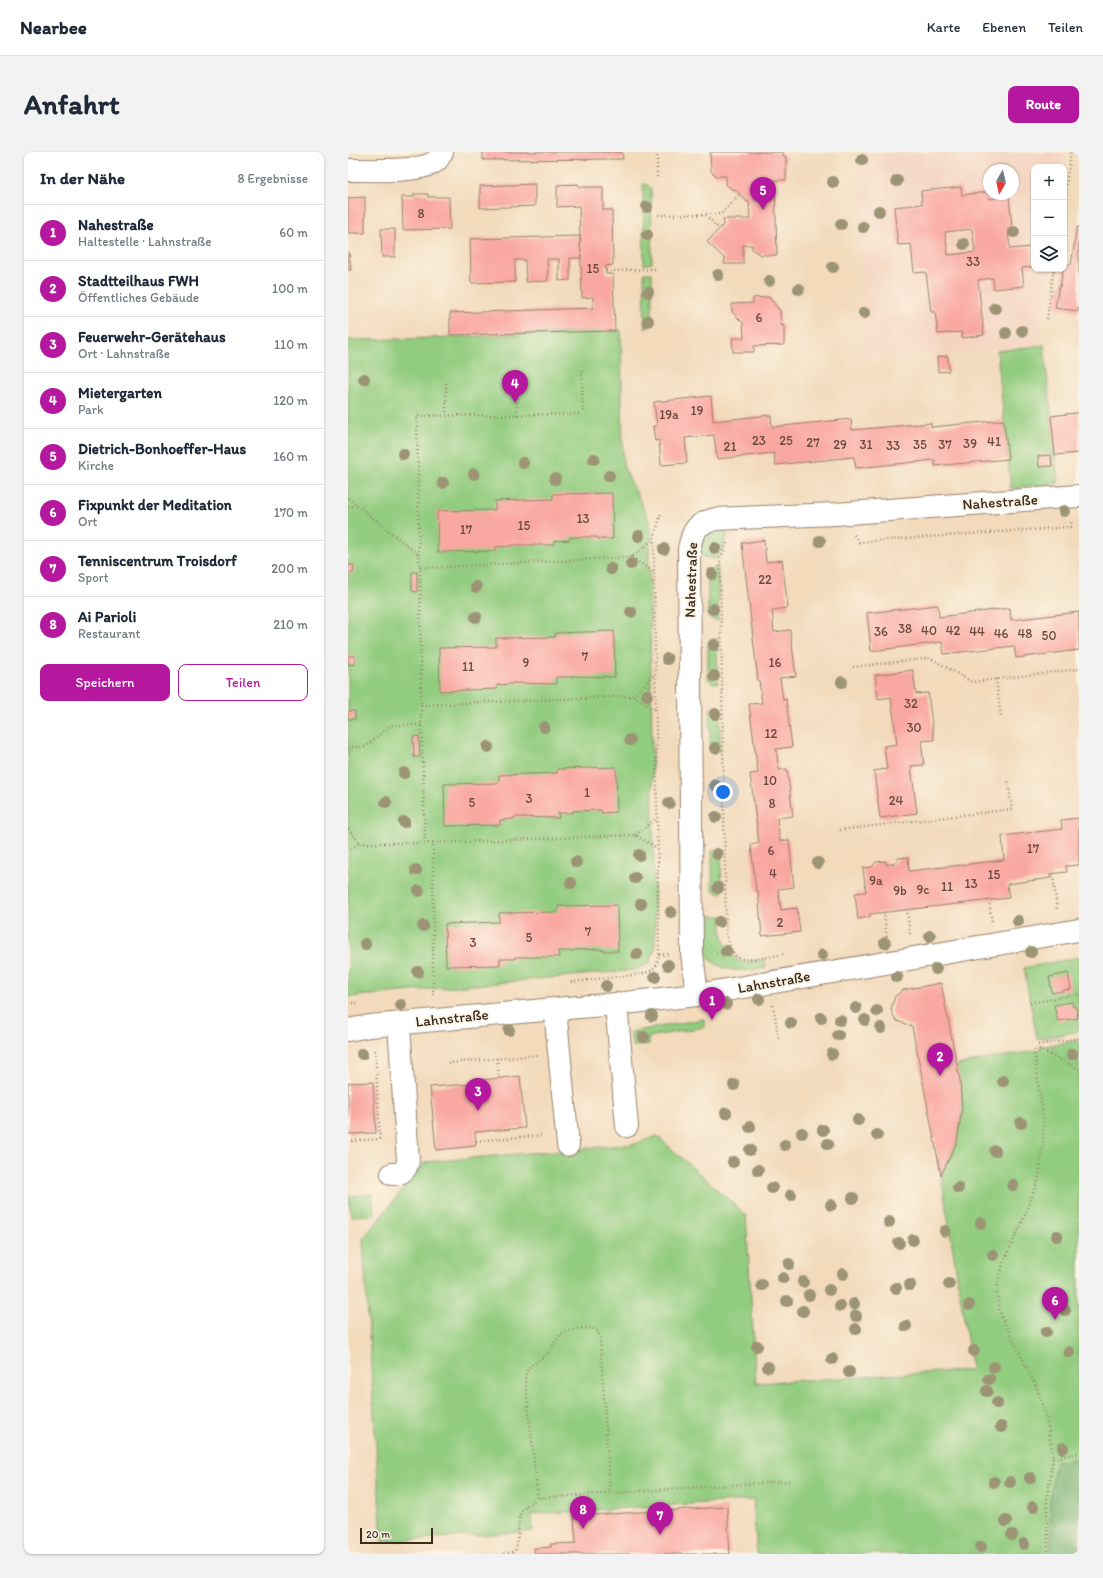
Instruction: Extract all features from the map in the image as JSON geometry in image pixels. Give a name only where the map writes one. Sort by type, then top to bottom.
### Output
[{"type":"street","points":[[348,170],[402,170],[420,168],[437,161],[442,152]]},
{"type":"street","name":"Nahestraße","points":[[697,995],[692,953],[689,549],[693,533],[697,527],[703,522],[716,519],[835,514],[1079,496]]},
{"type":"street","name":"Lahnstraße","points":[[348,1030],[370,1026],[555,1008],[616,1004],[697,995],[1079,930]]},
{"type":"street","points":[[616,1004],[627,1126]]},
{"type":"street","points":[[555,1008],[567,1139]]},
{"type":"street","points":[[392,1174],[402,1172],[406,1169],[408,1161],[399,1024]]},
{"type":"path","points":[[657,152],[657,177]]},
{"type":"path","points":[[1064,200],[1071,152]]},
{"type":"path","points":[[658,215],[721,214],[740,194]]},
{"type":"path","points":[[705,214],[719,229]]},
{"type":"path","points":[[606,271],[658,269]]},
{"type":"path","points":[[1047,319],[1054,272]]},
{"type":"path","points":[[425,843],[421,705],[417,416],[583,414],[582,369]]},
{"type":"path","points":[[517,374],[517,415]]},
{"type":"path","points":[[446,383],[446,415]]},
{"type":"path","points":[[348,498],[419,555]]},
{"type":"path","points":[[348,507],[358,506]]},
{"type":"path","points":[[653,971],[657,964],[660,947],[654,539],[661,513]]},
{"type":"path","points":[[729,538],[720,559],[726,934],[728,943],[737,957],[744,960]]},
{"type":"path","points":[[420,566],[427,568],[632,557],[654,539]]},
{"type":"path","points":[[632,557],[654,573]]},
{"type":"path","points":[[854,668],[930,658],[972,682],[1079,669]]},
{"type":"path","points":[[633,696],[655,674]]},
{"type":"path","points":[[996,679],[1001,718]]},
{"type":"path","points":[[421,705],[633,696],[656,710]]},
{"type":"path","points":[[348,747],[365,747],[391,725],[422,725]]},
{"type":"path","points":[[840,830],[1012,809],[1008,778]]},
{"type":"path","points":[[635,835],[657,818]]},
{"type":"path","points":[[348,829],[360,843]]},
{"type":"path","points":[[348,850],[360,843],[433,843],[635,835],[658,849]]},
{"type":"path","points":[[433,843],[433,995]]},
{"type":"path","points":[[1050,876],[1053,876],[1057,911]]},
{"type":"path","points":[[989,900],[992,923]]},
{"type":"path","points":[[907,909],[910,936]]},
{"type":"path","points":[[884,912],[887,939]]},
{"type":"path","points":[[770,982],[779,1040]]},
{"type":"path","points":[[1030,1003],[1079,994]]},
{"type":"path","points":[[1038,1045],[1079,1038]]},
{"type":"path","points":[[348,1141],[380,1139],[375,1048]]},
{"type":"path","points":[[1039,1049],[1079,1069]]},
{"type":"path","points":[[1034,1050],[1043,1117],[1043,1142],[1039,1176],[1023,1220],[1004,1261],[998,1281],[997,1296],[1001,1316],[1036,1386],[1047,1421],[1053,1458],[1047,1498],[1048,1554]]},
{"type":"path","points":[[448,1063],[559,1052]]},
{"type":"path","points":[[498,1058],[499,1078]]},
{"type":"path","points":[[476,1141],[567,1139]]},
{"type":"path","points":[[538,1498],[525,1377],[527,1370],[532,1363],[541,1360],[552,1350],[560,1335],[568,1331],[588,1328],[594,1328],[598,1331],[600,1338],[610,1492]]},
{"type":"path","points":[[1053,1458],[1079,1453]]},
{"type":"path","points":[[504,1554],[515,1551],[518,1540],[518,1519],[520,1513],[524,1506],[538,1498],[790,1481]]},
{"type":"shaded area","points":[[860,152],[1066,152],[1064,164],[1031,164],[1031,272],[1050,272],[1039,344],[951,354],[863,357]]},
{"type":"green space","points":[[643,184],[648,185],[651,188],[652,263],[644,265]]},
{"type":"green space","points":[[644,273],[652,273],[652,323],[645,329]]},
{"type":"green space","points":[[621,330],[623,465],[648,518],[652,530],[649,546],[655,949],[650,963],[635,970],[348,997],[348,340]]},
{"type":"green space","points":[[1044,345],[1058,483],[1011,489],[997,351]]},
{"type":"green space","points":[[726,529],[727,536],[717,559],[700,556],[702,546],[705,541],[712,534]]},
{"type":"green space","points":[[718,568],[718,621],[708,617],[708,572],[710,569]]},
{"type":"green space","points":[[717,639],[718,683],[713,683],[708,679],[708,643],[709,640]]},
{"type":"green space","points":[[720,707],[720,751],[715,751],[710,747],[710,711],[711,708]]},
{"type":"green space","points":[[721,849],[722,893],[717,893],[712,889],[712,853],[713,850]]},
{"type":"green space","points":[[702,916],[722,916],[722,934],[726,944],[736,959],[744,962],[764,960],[766,968],[747,970],[728,969],[713,961],[707,954],[701,942]]},
{"type":"green space","points":[[1079,957],[1079,1031],[1037,1039],[1024,968]]},
{"type":"green space","points":[[704,1019],[704,1027],[649,1037],[649,1044],[633,1046],[630,1032]]},
{"type":"green space","points":[[1079,1040],[1079,1554],[757,1554],[753,1500],[532,1514],[533,1531],[382,1542],[363,1239],[425,1162],[635,1144],[657,1136],[746,1215],[756,1383],[972,1370],[941,1175],[949,1161],[961,1122],[962,1109],[957,1065],[1039,1050],[1040,1047]]},
{"type":"green space","points":[[373,1194],[374,1215],[351,1216],[349,1196]]},
{"type":"green space","points":[[1079,1458],[1079,1554],[1051,1554],[1050,1497],[1056,1462]]},
{"type":"building","points":[[483,152],[622,152],[623,159],[483,160]]},
{"type":"building","points":[[710,152],[783,152],[783,156],[786,157],[786,180],[775,180],[777,255],[760,255],[752,249],[752,245],[743,245],[743,264],[724,264],[725,259],[707,242],[724,224],[723,219],[750,219],[749,201],[747,202],[736,190],[731,189],[726,184],[726,176],[716,176],[711,171]]},
{"type":"building","points":[[535,184],[535,206],[480,208],[480,186]]},
{"type":"building","points":[[578,184],[579,187],[603,187],[603,210],[612,210],[613,265],[605,266],[606,274],[613,274],[615,331],[450,335],[450,313],[593,308],[593,297],[582,298],[579,206],[557,207],[557,185]]},
{"type":"building","points":[[961,187],[962,195],[983,193],[983,200],[1009,200],[1012,229],[1008,229],[1010,249],[1031,247],[1031,267],[1022,268],[1024,286],[994,289],[993,278],[978,280],[984,335],[962,338],[961,332],[938,334],[935,312],[931,312],[926,272],[914,273],[911,244],[898,245],[894,207],[922,204],[921,191]],"holes":[[[972,229],[975,252],[948,255],[945,232]]]},
{"type":"building","points":[[414,194],[428,194],[428,197],[449,197],[450,229],[403,230],[402,197],[414,197]]},
{"type":"building","points":[[365,197],[365,233],[348,233],[348,198]]},
{"type":"building","points":[[1077,227],[1079,227],[1079,311],[1055,308],[1063,272],[1067,272],[1067,264],[1071,265]]},
{"type":"building","points":[[381,229],[395,229],[395,257],[382,257]]},
{"type":"building","points":[[580,236],[581,258],[570,258],[570,280],[559,281],[559,259],[547,259],[548,281],[526,282],[525,260],[515,260],[515,282],[471,283],[470,239]]},
{"type":"building","points":[[349,252],[351,270],[348,270]]},
{"type":"building","points":[[769,297],[780,311],[781,325],[784,326],[784,345],[754,346],[754,352],[733,352],[732,338],[744,338],[743,323],[732,312],[732,304],[753,303],[753,298]]},
{"type":"building","points":[[948,356],[949,371],[938,372],[937,357]]},
{"type":"building","points":[[711,396],[713,421],[771,415],[772,427],[851,419],[852,430],[931,423],[931,427],[1004,420],[1008,459],[935,466],[935,460],[856,468],[854,457],[775,465],[774,453],[717,459],[714,435],[685,438],[687,463],[661,465],[659,440],[655,441],[653,426],[657,426],[654,402]]},
{"type":"building","points":[[1079,413],[1079,453],[1055,455],[1051,416]]},
{"type":"building","points":[[1051,455],[1052,466],[1039,467],[1038,456]]},
{"type":"building","points":[[612,493],[613,539],[598,539],[598,537],[570,537],[570,540],[554,541],[554,545],[511,545],[496,547],[496,551],[438,552],[437,511],[495,510],[495,501],[553,499],[553,494]]},
{"type":"building","points":[[764,540],[766,562],[782,560],[788,608],[772,610],[774,632],[790,630],[796,676],[780,678],[783,700],[786,699],[792,747],[776,749],[779,770],[787,769],[793,816],[777,818],[780,841],[789,840],[794,887],[778,889],[781,910],[797,908],[800,932],[762,936],[758,891],[756,891],[751,845],[759,843],[750,774],[758,773],[749,704],[762,703],[759,680],[758,681],[742,543]]},
{"type":"building","points":[[348,565],[354,565],[353,573],[348,573]]},
{"type":"building","points":[[412,572],[417,572],[417,592],[412,591]]},
{"type":"building","points":[[938,605],[939,617],[1010,608],[1011,620],[1079,612],[1079,650],[1016,658],[1014,646],[944,654],[942,642],[871,651],[867,613]]},
{"type":"building","points":[[614,631],[615,677],[556,677],[556,684],[512,683],[497,685],[497,689],[440,691],[439,648],[496,647],[496,638],[555,637],[555,633]]},
{"type":"building","points":[[348,656],[355,656],[355,665],[348,664]]},
{"type":"building","points":[[913,670],[916,694],[928,693],[934,740],[921,741],[924,765],[911,766],[917,813],[880,818],[874,771],[887,769],[884,746],[897,744],[891,697],[878,699],[875,675]]},
{"type":"building","points":[[348,711],[355,711],[355,719],[348,719]]},
{"type":"building","points":[[419,736],[420,757],[414,757],[413,737]]},
{"type":"building","points":[[616,767],[617,812],[601,813],[601,810],[573,811],[573,813],[558,813],[559,818],[514,817],[514,819],[500,820],[500,825],[445,826],[444,784],[499,783],[499,775],[557,773],[557,769]]},
{"type":"building","points":[[1079,818],[1079,865],[1066,866],[1067,872],[1050,874],[1051,878],[1007,884],[1009,898],[870,914],[870,917],[858,919],[855,893],[866,892],[863,868],[872,867],[876,862],[886,861],[886,865],[895,863],[898,858],[908,857],[909,871],[1004,860],[1002,836],[1062,829],[1061,820]]},
{"type":"building","points":[[617,905],[618,951],[602,951],[602,949],[558,951],[559,957],[515,957],[515,959],[500,959],[500,965],[446,966],[445,924],[499,922],[499,913],[558,912],[558,906]]},
{"type":"building","points":[[1068,973],[1071,989],[1052,993],[1049,977]]},
{"type":"building","points":[[941,983],[960,1081],[962,1109],[957,1142],[941,1175],[912,1026],[897,1021],[891,1009],[895,996],[903,990]]},
{"type":"building","points":[[1072,1002],[1073,1007],[1076,1007],[1078,1018],[1058,1021],[1054,1005]]},
{"type":"building","points":[[520,1076],[525,1128],[475,1132],[476,1146],[436,1150],[430,1087],[470,1084],[470,1081]]},
{"type":"building","points":[[373,1082],[376,1133],[348,1134],[348,1083]]},
{"type":"building","points":[[727,1507],[730,1554],[535,1554],[534,1548],[551,1547],[551,1544],[576,1543],[574,1516]]},
{"type":"place","name":"Dietrich-Bonhoeffer-Haus","points":[[763,210]]},
{"type":"place","name":"Mietergarten","points":[[515,403]]},
{"type":"place","name":"Nahestraße","points":[[712,1020]]},
{"type":"place","name":"Stadtteilhaus FWH","points":[[940,1076]]},
{"type":"place","name":"Feuerwehr-Gerätehaus","points":[[478,1111]]},
{"type":"place","name":"Fixpunkt der Meditation","points":[[1055,1320]]},
{"type":"place","name":"Ai Parioli","points":[[583,1529]]},
{"type":"place","name":"Tenniscentrum Troisdorf","points":[[660,1535]]}]
